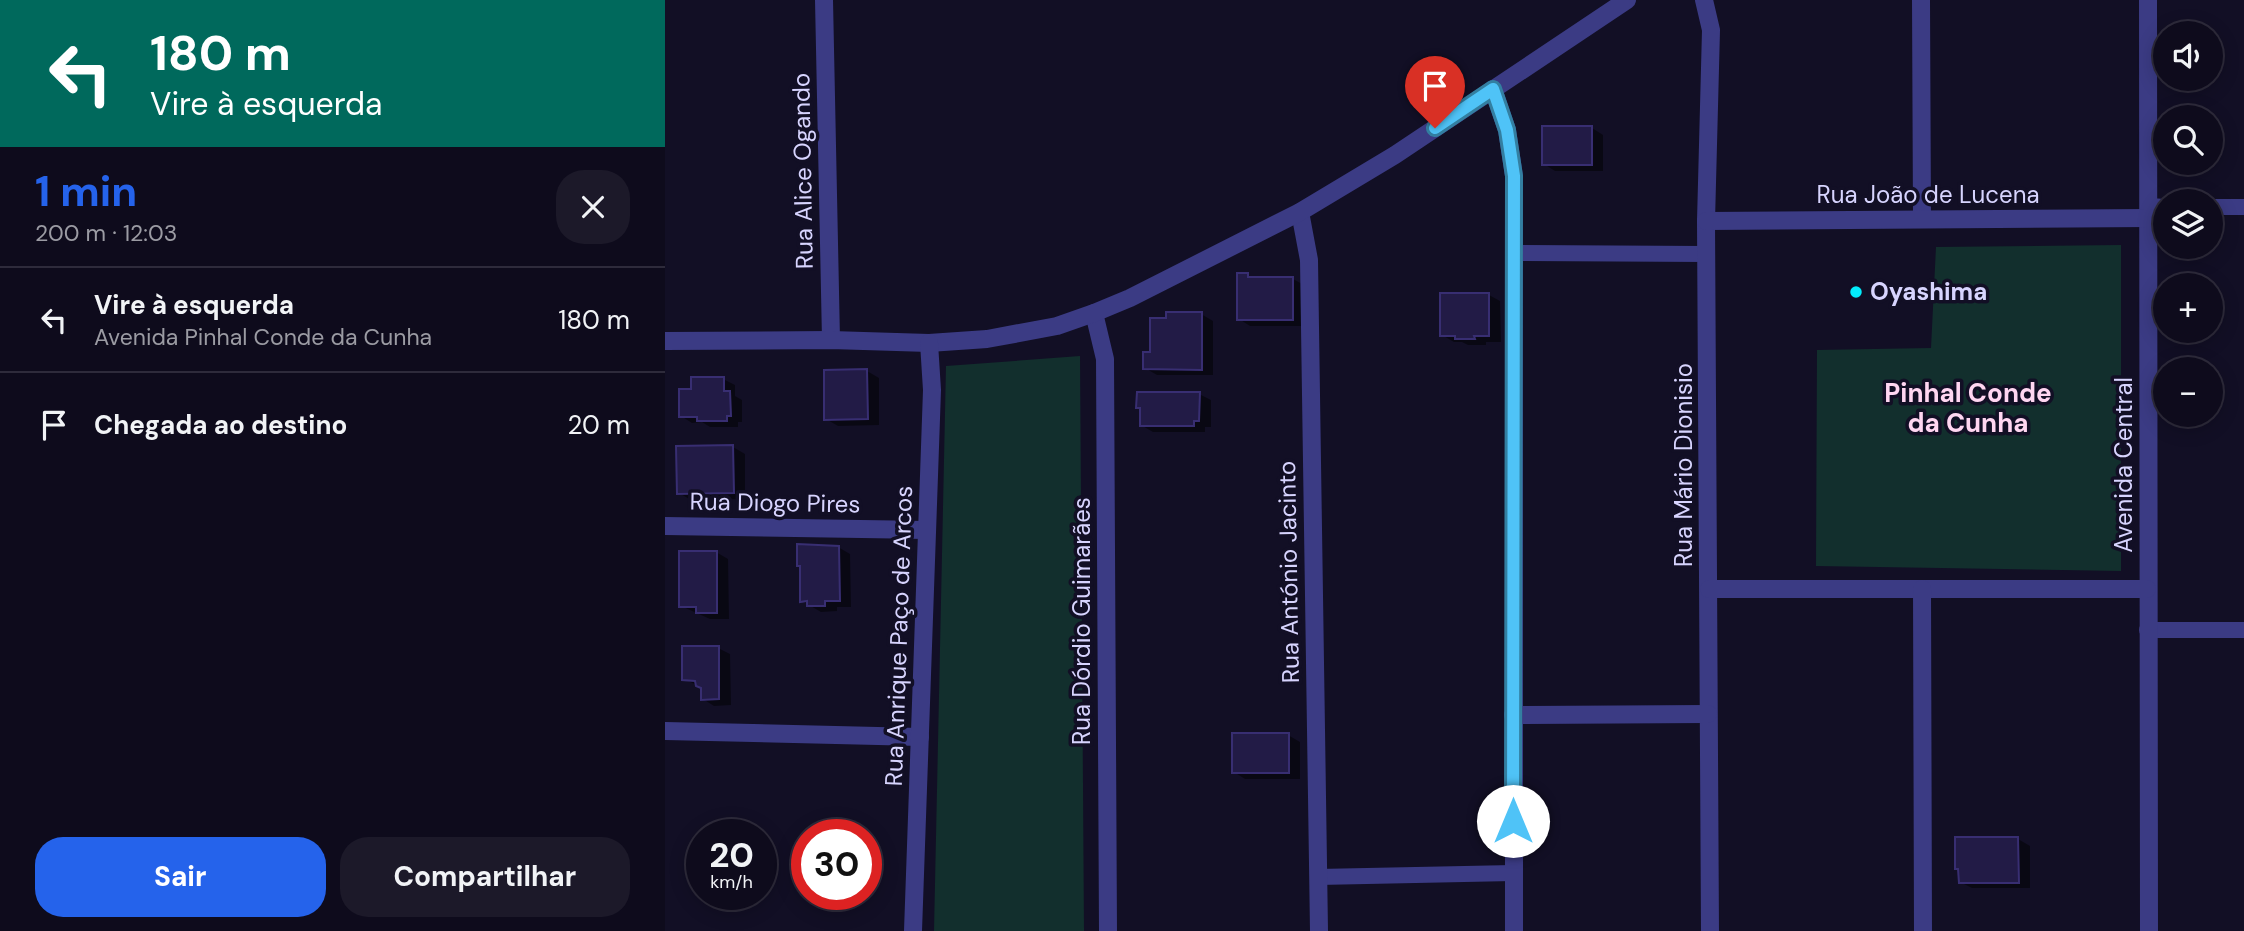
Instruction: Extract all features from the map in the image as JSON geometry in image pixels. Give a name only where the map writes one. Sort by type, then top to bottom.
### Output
[{"type":"street","name":"Rua Alice Ogando","points":[[824,0],[831,340]]},
{"type":"street","points":[[665,341],[831,340],[929,343],[999,337],[1057,326],[1094,313],[1130,298],[1300,212],[1395,155],[1626,0]]},
{"type":"street","name":"Rua Mário Dionisio","points":[[1704,0],[1711,30],[1706,221],[1710,931]]},
{"type":"street","points":[[1921,0],[1923,219]]},
{"type":"street","name":"Avenida Central","points":[[2148,0],[2153,189]]},
{"type":"street","points":[[1493,89],[1507,130],[1514,176],[1514,931]]},
{"type":"street","name":"Rua João de Lucena","points":[[1706,221],[1923,219],[2153,210]]},
{"type":"street","name":"Rua António Jacinto","points":[[1300,212],[1309,260],[1319,931]]},
{"type":"street","name":"Avenida Central","points":[[2150,931],[2147,589],[2153,259]]},
{"type":"street","name":"Rua Dórdio Guimarães","points":[[1094,313],[1105,359],[1108,931]]},
{"type":"street","name":"Rua Anrique Paço de Arcos","points":[[913,931],[932,390],[929,343]]},
{"type":"street","name":"Rua Diogo Pires","points":[[665,526],[927,530]]},
{"type":"street","points":[[1709,589],[2147,589]]},
{"type":"street","points":[[1922,589],[1923,931]]},
{"type":"street","points":[[1513,715],[1708,713]]},
{"type":"street","points":[[665,730],[920,737]]},
{"type":"lane","points":[[2223,207],[2244,207]]},
{"type":"lane","points":[[1513,253],[1706,254]]},
{"type":"lane","points":[[2147,630],[2244,630]]},
{"type":"lane","points":[[1318,877],[1513,873]]},
{"type":"green space","points":[[2121,245],[2121,571],[1816,566],[1817,350],[1931,348],[1936,247]]},
{"type":"green space","points":[[1080,356],[1084,931],[934,931],[946,366]]},
{"type":"building","points":[[1542,126],[1592,126],[1592,165],[1542,165]]},
{"type":"building","points":[[1237,273],[1248,273],[1248,277],[1293,277],[1293,320],[1237,320]]},
{"type":"building","points":[[1440,293],[1489,293],[1489,336],[1455,339],[1455,336],[1440,336]]},
{"type":"building","points":[[1166,312],[1202,312],[1202,370],[1143,369],[1143,352],[1150,352],[1150,318],[1166,318]]},
{"type":"building","points":[[867,369],[868,419],[824,420],[824,370]]},
{"type":"building","points":[[691,377],[724,377],[724,391],[730,391],[731,416],[727,416],[727,421],[697,421],[697,417],[679,417],[679,389],[691,389]]},
{"type":"building","points":[[1137,392],[1200,392],[1199,421],[1194,421],[1194,426],[1140,426],[1140,408],[1136,408]]},
{"type":"building","points":[[733,445],[734,493],[677,494],[676,446]]},
{"type":"building","points":[[797,544],[839,546],[840,601],[825,601],[825,606],[807,606],[807,601],[800,602]]},
{"type":"building","points":[[679,551],[717,551],[717,613],[696,613],[696,607],[679,607]]},
{"type":"building","points":[[682,646],[719,646],[719,699],[701,700],[701,688],[696,686],[695,681],[682,680]]},
{"type":"building","points":[[1232,733],[1289,733],[1289,773],[1232,773]]},
{"type":"building","points":[[1955,837],[2018,837],[2019,883],[1959,883],[1958,869],[1955,869]]},
{"type":"place","name":"Oyashima","points":[[1856,292]]},
{"type":"district","name":"Pinhal Conde da Cunha","points":[[1968,408]]},
{"type":"route","points":[[1435,128],[1493,89],[1507,130],[1514,176],[1513,821]]}]
